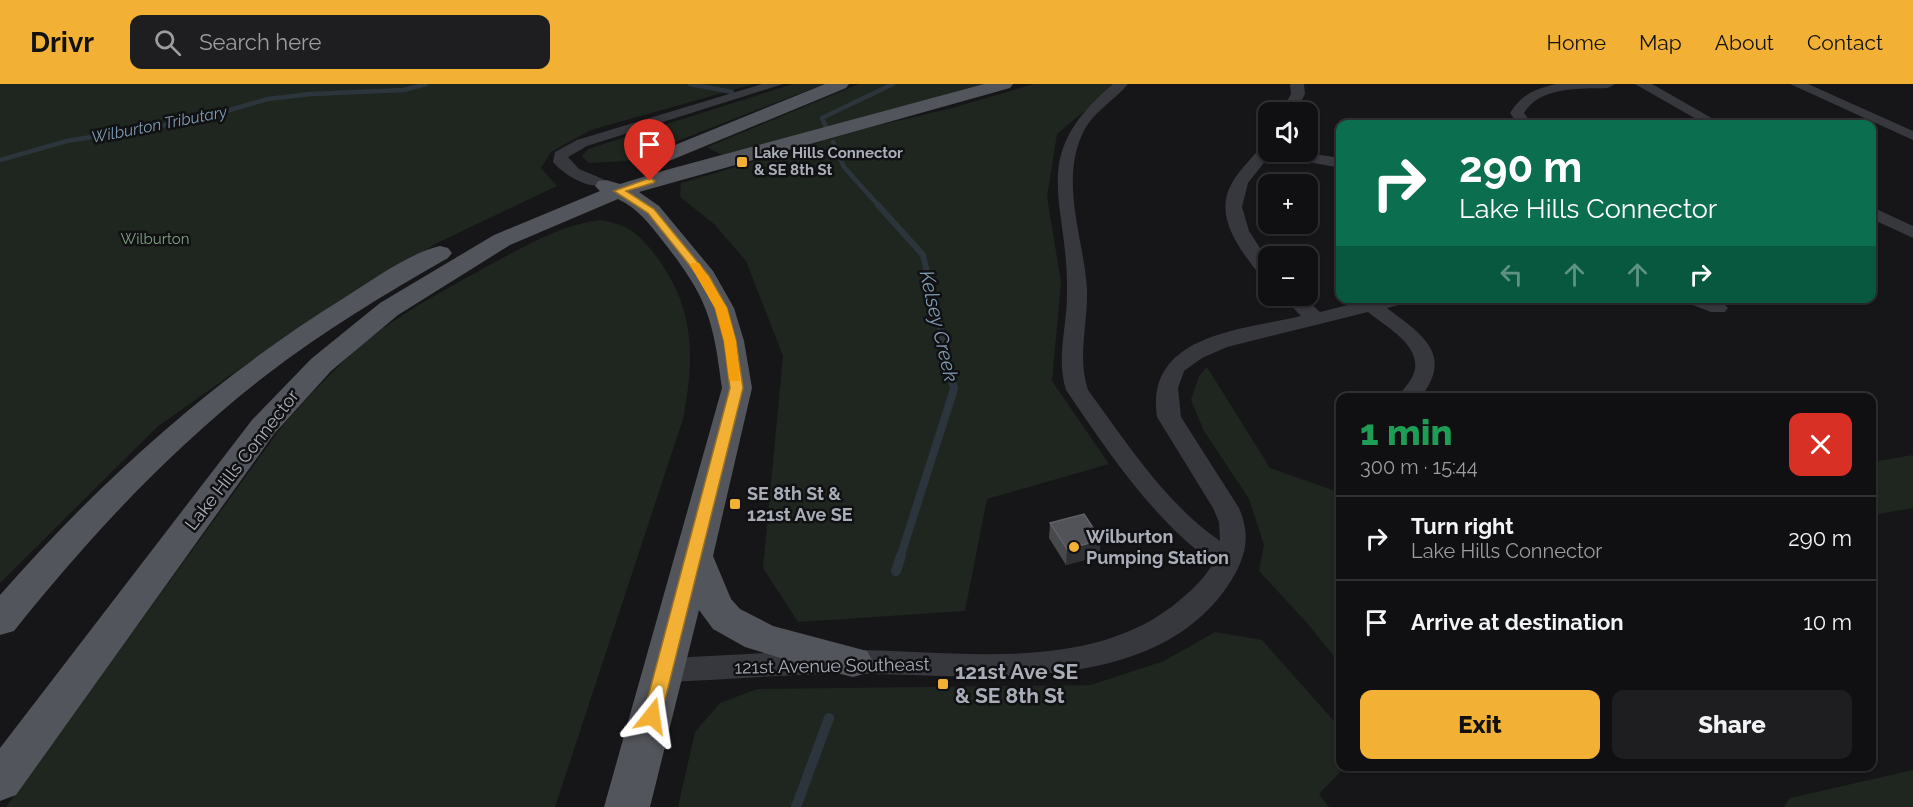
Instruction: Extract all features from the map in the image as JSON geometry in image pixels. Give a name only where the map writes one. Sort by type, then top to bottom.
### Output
[{"type":"main road","name":"Lake Hills Connector","points":[[0,782],[233,467],[292,393],[348,341],[389,309],[466,260],[608,186],[840,84]]},
{"type":"main road","name":"Lake Hills Connector","points":[[0,621],[58,550],[123,482],[185,426],[266,361],[333,314],[419,264],[495,226],[608,186],[674,174],[1004,84]]},
{"type":"main road","points":[[667,231],[652,190],[657,183],[674,174]]},
{"type":"main road","points":[[608,186],[651,211],[704,276],[721,308],[730,341],[737,388],[695,556],[627,807]]},
{"type":"main road","points":[[524,230],[581,215],[610,213],[639,218],[667,231]]},
{"type":"main road","points":[[695,556],[717,610],[741,628],[772,642],[853,662]]},
{"type":"street","points":[[608,186],[573,172],[561,162],[560,155],[582,143],[776,84]]},
{"type":"street","points":[[1121,84],[1087,115],[1073,136],[1065,161],[1077,292],[1070,347],[1072,377],[1077,390],[1139,477],[1198,540],[1229,561]]},
{"type":"street","points":[[1294,102],[1298,94],[1297,84]]},
{"type":"street","points":[[1522,120],[1517,112],[1519,107],[1536,93],[1566,86],[1608,84]]},
{"type":"street","points":[[1642,84],[1708,120]]},
{"type":"street","points":[[1797,84],[1913,136]]},
{"type":"street","points":[[1318,159],[1336,163]]},
{"type":"street","points":[[1258,258],[1234,218],[1234,195],[1260,162]]},
{"type":"street","points":[[1876,215],[1913,233]]},
{"type":"street","name":"121st Avenue Southeast","points":[[664,670],[853,662],[1056,661],[1099,654],[1128,646],[1168,628],[1196,605],[1216,583],[1229,561],[1234,535],[1221,497],[1169,417],[1165,401],[1166,386],[1172,372],[1194,351],[1220,342],[1384,303]]},
{"type":"street","points":[[1705,303],[1718,308]]},
{"type":"street","points":[[1302,306],[1315,318]]},
{"type":"street","points":[[1372,306],[1415,341],[1427,360],[1427,371],[1422,384],[1413,393]]},
{"type":"green space","name":"Wilburton","points":[[0,84],[754,84],[591,130],[551,152],[541,168],[557,186],[437,243],[286,336],[157,427],[0,583]]},
{"type":"green space","points":[[793,84],[824,84],[626,161],[589,163],[582,156],[588,149]]},
{"type":"green space","points":[[859,84],[985,84],[722,155],[707,147]]},
{"type":"green space","points":[[1034,84],[1117,84],[1057,134],[1047,197],[1061,282],[1052,381],[1109,464],[987,499],[965,611],[798,622],[763,568],[783,356],[746,261],[714,224],[680,197],[681,183],[867,128],[952,108]]},
{"type":"green space","points":[[600,220],[618,224],[632,231],[656,256],[669,275],[685,314],[689,334],[689,375],[683,419],[555,807],[6,807],[283,425],[334,370],[377,333],[443,291],[546,236],[572,226]]},
{"type":"green space","points":[[1207,367],[1270,468],[1336,491],[1336,659],[1308,624],[1259,571],[1264,545],[1249,499],[1204,431],[1191,400],[1199,376]]},
{"type":"green space","points":[[1913,455],[1913,508],[1876,514],[1876,461]]},
{"type":"green space","points":[[1215,632],[1262,640],[1336,723],[1336,771],[1341,771],[1319,794],[1329,807],[678,807],[695,732],[720,703],[757,689],[1091,685],[1164,661]]},
{"type":"green space","points":[[1913,770],[1913,807],[1784,807],[1790,798]]},
{"type":"building","points":[[1084,514],[1101,540],[1067,549],[1050,523]]},
{"type":"waterway","name":"Wilburton Tributary","points":[[0,160],[67,141],[195,120],[268,99],[311,94],[404,90],[426,84]]},
{"type":"waterway","name":"Wilburton Tributary","points":[[690,84],[732,92]]},
{"type":"waterway","name":"Kelsey Creek","points":[[826,127],[822,118],[893,84]]},
{"type":"waterway","name":"Kelsey Creek","points":[[833,142],[844,167],[879,206]]},
{"type":"waterway","name":"Kelsey Creek","points":[[878,205],[923,255],[948,361]]},
{"type":"waterway","name":"Kelsey Creek","points":[[900,558],[954,389],[947,359]]},
{"type":"waterway","name":"Kelsey Creek","points":[[896,571],[901,556]]},
{"type":"waterway","name":"Kelsey Creek","points":[[796,807],[829,718]]},
{"type":"slow traffic","points":[[695,265],[704,276],[721,308],[730,341],[735,379]]},
{"type":"place","name":"Lake Hills Connector & SE 8th St","points":[[742,162]]},
{"type":"place","name":"SE 8th St & 121st Ave SE","points":[[735,504]]},
{"type":"place","name":"Wilburton Pumping Station","points":[[1074,547]]},
{"type":"place","name":"121st Ave SE & SE 8th St","points":[[943,684]]},
{"type":"route","points":[[650,181],[619,191],[651,211],[704,276],[721,308],[730,341],[737,388],[652,716]]}]
